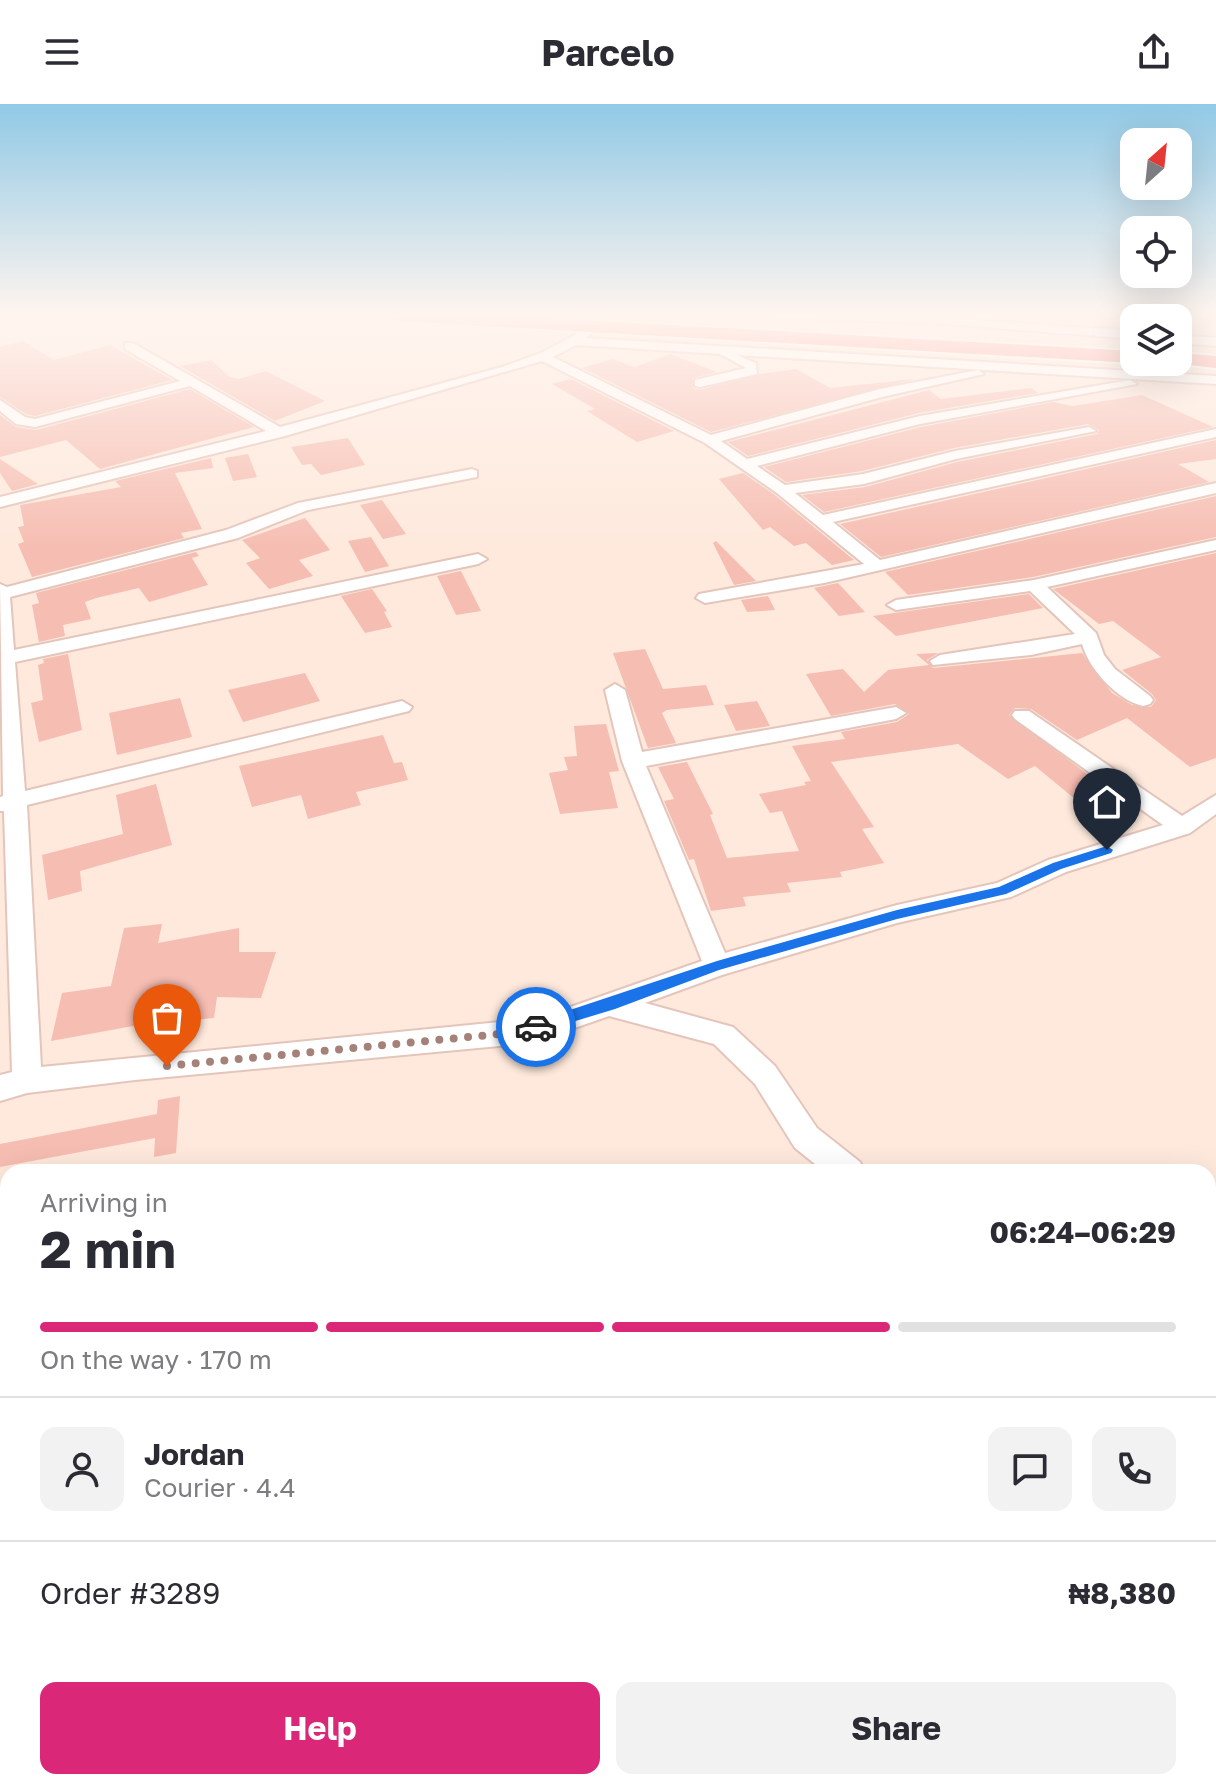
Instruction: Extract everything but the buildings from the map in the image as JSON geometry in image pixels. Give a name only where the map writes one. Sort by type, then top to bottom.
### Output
[{"type":"street","points":[[0,404],[21,421],[35,423],[147,394]]},
{"type":"street","points":[[211,394],[280,433]]},
{"type":"street","points":[[0,502],[280,433],[416,394]]},
{"type":"street","points":[[617,394],[710,440],[782,490],[817,521],[876,565]]},
{"type":"street","points":[[710,440],[878,394]]},
{"type":"street","points":[[746,464],[920,420],[1049,394]]},
{"type":"street","points":[[782,490],[864,479],[955,455],[1089,431]]},
{"type":"street","points":[[817,521],[1216,433]]},
{"type":"street","points":[[27,1081],[8,803],[0,591],[232,534],[304,506],[472,474]]},
{"type":"street","points":[[705,598],[876,565],[1216,488]]},
{"type":"street","points":[[896,605],[1034,585],[1216,545]]},
{"type":"street","points":[[1,658],[478,559]]},
{"type":"street","points":[[1034,585],[1089,637],[1095,656],[1108,673],[1143,700]]},
{"type":"street","points":[[940,661],[1031,649],[1089,637]]},
{"type":"street","points":[[615,690],[633,761],[717,966]]},
{"type":"street","points":[[8,803],[402,707]]},
{"type":"street","points":[[633,761],[896,713]]},
{"type":"street","points":[[1022,715],[1182,827]]},
{"type":"street","points":[[0,1088],[27,1081],[511,1033],[610,1005],[717,966],[897,914],[1002,891],[1057,866],[1182,827],[1216,803]]},
{"type":"street","points":[[610,1005],[723,1035],[765,1075],[806,1138],[839,1164]]},
{"type":"way so far","points":[[167,1066],[511,1033],[536,1027]]},
{"type":"route","points":[[536,1027],[563,1021],[717,966],[897,914],[1002,891],[1057,866],[1107,850]]}]
